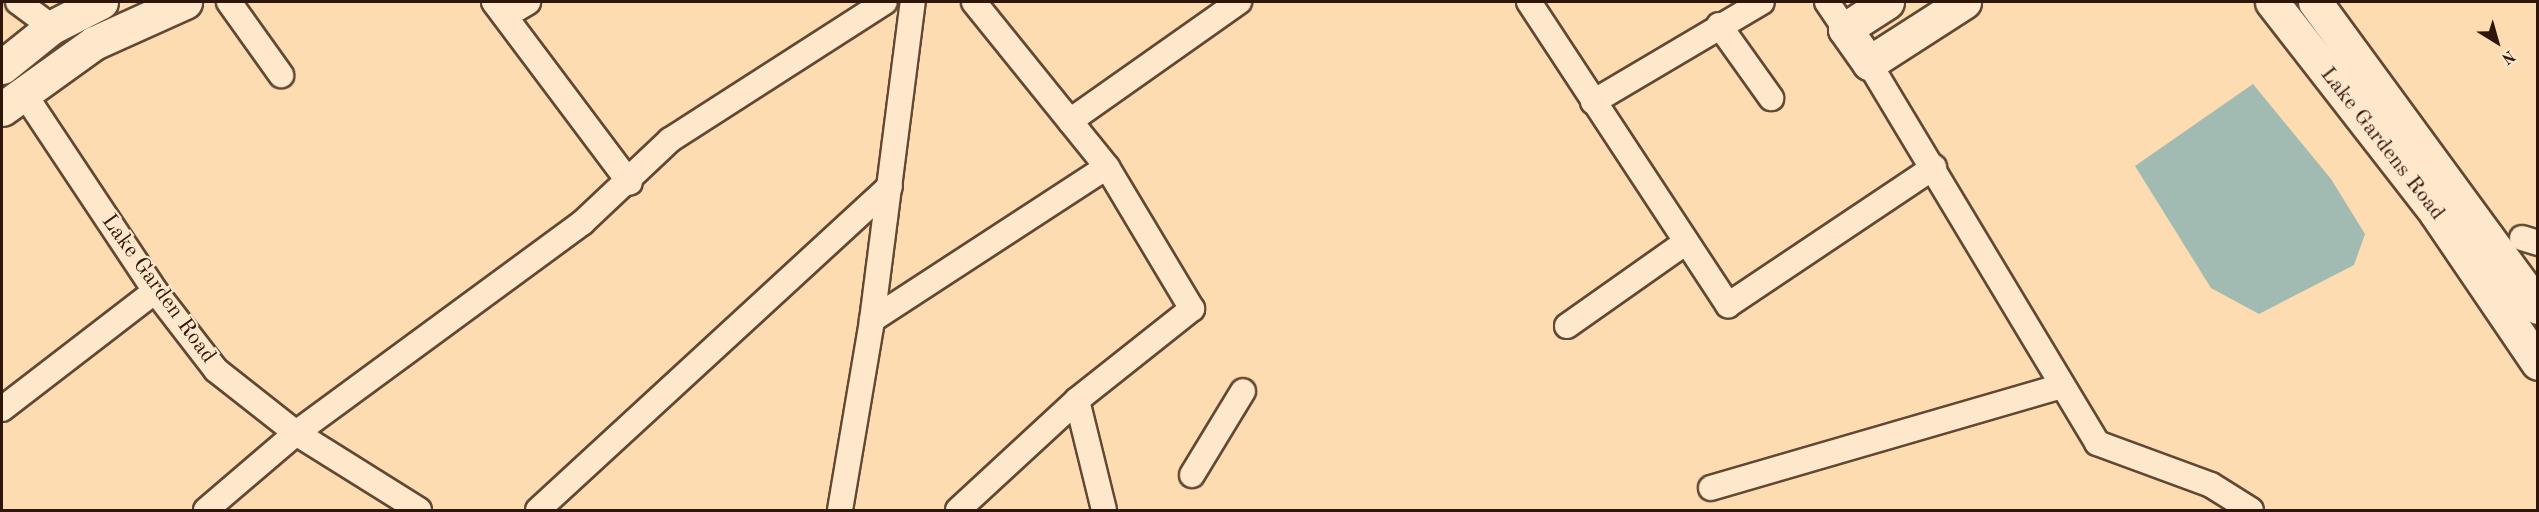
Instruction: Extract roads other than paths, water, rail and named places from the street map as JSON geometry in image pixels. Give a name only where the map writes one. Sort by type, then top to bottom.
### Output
[{"type":"main road","points":[[2,66],[52,27],[101,2]]},
{"type":"main road","points":[[12,100],[94,43],[185,2]]},
{"type":"main road","points":[[1887,2],[1845,29],[1869,63],[1964,2]]},
{"type":"main road","name":"Lake Gardens Road","points":[[2272,2],[2504,281]]},
{"type":"main road","name":"Lake Gardens Road","points":[[2315,2],[2504,281]]},
{"type":"main road","points":[[2504,281],[2538,307]]},
{"type":"main road","points":[[2504,281],[2538,363]]},
{"type":"street","points":[[18,2],[52,27]]},
{"type":"street","points":[[229,2],[281,75]]},
{"type":"street","points":[[528,2],[499,9],[630,183]]},
{"type":"street","points":[[206,510],[296,433],[630,183],[670,140],[885,2]]},
{"type":"street","points":[[840,510],[872,321],[913,2]]},
{"type":"street","points":[[1070,120],[1239,2]]},
{"type":"street","points":[[1529,2],[1728,305],[1934,167]]},
{"type":"street","points":[[1593,102],[1719,25],[1762,2]]},
{"type":"street","points":[[1827,2],[1845,29]]},
{"type":"street","points":[[958,510],[1077,400],[1192,309],[1107,167],[982,4]]},
{"type":"street","points":[[1719,25],[1771,98]]},
{"type":"street","points":[[1869,63],[1934,167],[2061,386],[2097,443],[2211,485],[2251,510]]},
{"type":"street","name":"Lake Garden Road","points":[[12,100],[216,370],[296,433],[419,510]]},
{"type":"street","points":[[872,321],[1107,167]]},
{"type":"street","points":[[538,510],[890,186]]},
{"type":"street","points":[[1567,326],[1686,242]]},
{"type":"street","points":[[2,409],[155,291]]},
{"type":"street","points":[[1711,488],[2061,386]]},
{"type":"street","points":[[1192,475],[1243,391]]},
{"type":"street","points":[[1077,400],[1104,510]]},
{"type":"water","points":[[2253,84],[2331,179],[2365,234],[2354,265],[2259,314],[2211,288],[2135,166]]}]
